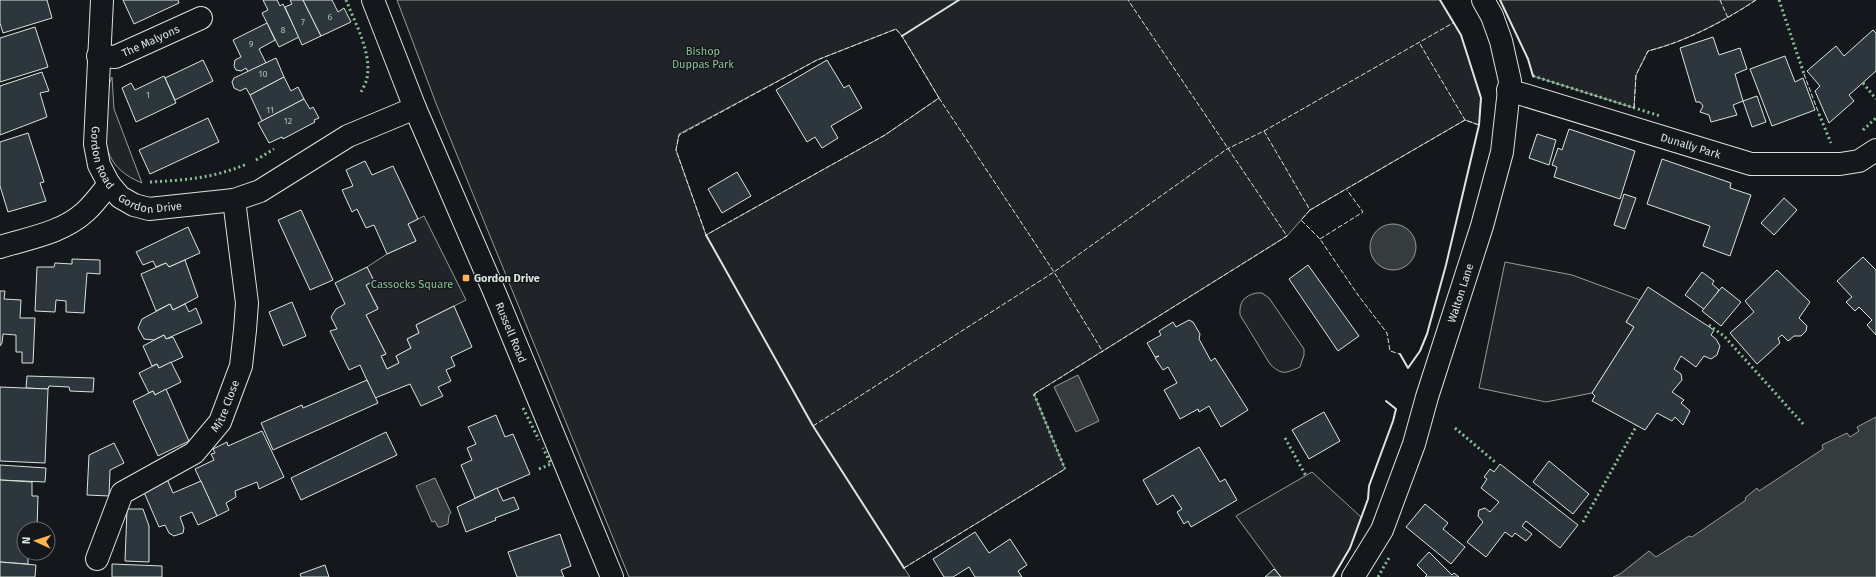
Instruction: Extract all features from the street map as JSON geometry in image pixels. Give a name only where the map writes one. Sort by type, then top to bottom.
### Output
[{"type":"street","name":"Gordon Road","points":[[0,247],[54,231],[70,223],[86,211],[109,184],[99,165],[95,144],[98,56],[102,0]]},
{"type":"street","name":"Russell Road","points":[[373,0],[415,108],[494,291],[612,577]]},
{"type":"street","name":"Walton Lane","points":[[1353,577],[1382,530],[1414,444],[1482,226],[1502,152],[1510,81],[1501,41],[1492,16],[1483,0]]},
{"type":"street","name":"The Malyons","points":[[98,56],[115,57],[201,18]]},
{"type":"street","name":"Dunally Park","points":[[1508,90],[1751,164],[1840,164],[1859,161],[1876,150]]},
{"type":"street","name":"Gordon Drive","points":[[109,184],[120,197],[134,205],[149,209],[234,200],[260,191],[348,136],[415,108]]},
{"type":"street","name":"Mitre Close","points":[[97,559],[122,493],[194,454],[220,422],[223,415],[241,366],[247,303],[234,200]]},
{"type":"green space","name":"Bishop Duppas Park","points":[[397,0],[1440,0],[1461,35],[1481,98],[1479,125],[1465,120],[1310,210],[1287,236],[1034,394],[1065,469],[904,568],[910,577],[629,577],[437,106]],"holes":[[[896,29],[902,36],[939,98],[885,135],[706,235],[676,150],[679,134],[817,60]]]},
{"type":"green space","points":[[1500,0],[1756,0],[1704,30],[1677,42],[1648,51],[1636,75],[1634,108],[1533,76],[1528,59]]},
{"type":"green space","points":[[112,77],[114,109],[142,183],[122,171],[115,164],[107,147],[105,137],[106,104],[107,91]]},
{"type":"green space","name":"Cassocks Square","points":[[424,216],[466,300],[416,325],[419,333],[407,339],[411,348],[396,356],[399,363],[387,369],[381,356],[386,354],[366,315],[378,308],[366,285],[374,281],[367,267],[387,254],[416,241],[408,224]]},
{"type":"green space","points":[[1505,262],[1572,275],[1640,300],[1626,322],[1634,327],[1592,393],[1546,402],[1479,388]]},
{"type":"green space","points":[[1256,293],[1262,293],[1269,298],[1304,349],[1304,355],[1300,367],[1288,372],[1281,372],[1274,368],[1270,364],[1240,315],[1240,306],[1243,300]]},
{"type":"green space","points":[[1312,472],[1361,517],[1350,548],[1333,577],[1281,577],[1236,516]]},
{"type":"shaded area","points":[[1398,224],[1410,230],[1415,238],[1415,256],[1410,264],[1402,269],[1388,270],[1376,264],[1371,256],[1370,242],[1376,230],[1384,225]]},
{"type":"shaded area","points":[[1078,375],[1099,421],[1076,432],[1054,387]]},
{"type":"shaded area","points":[[1876,417],[1876,577],[1613,577],[1620,574],[1649,551],[1656,557],[1689,536],[1692,537],[1746,500],[1745,498],[1757,488],[1759,491],[1823,449],[1822,445],[1847,433],[1850,437],[1859,431],[1857,427]]},
{"type":"shaded area","points":[[435,478],[451,513],[449,515],[448,524],[441,527],[438,527],[435,521],[432,522],[416,486]]},
{"type":"building","points":[[0,0],[47,0],[52,18],[3,33],[0,23]]},
{"type":"building","points":[[123,0],[178,0],[179,3],[134,24]]},
{"type":"building","points":[[263,0],[277,0],[280,6],[283,4],[299,37],[279,47],[262,13],[268,10]]},
{"type":"building","points":[[290,0],[303,0],[321,36],[302,45],[285,7],[292,4]]},
{"type":"building","points":[[303,0],[332,0],[338,12],[344,8],[351,22],[321,36]]},
{"type":"building","points":[[267,23],[275,40],[259,49],[266,63],[248,72],[246,68],[241,71],[236,70],[234,66],[235,60],[241,57],[233,40]]},
{"type":"building","points":[[35,27],[48,67],[0,82],[0,38]]},
{"type":"building","points":[[1873,30],[1876,33],[1876,71],[1849,95],[1854,101],[1829,123],[1815,91],[1820,86],[1807,71],[1836,46],[1844,56]]},
{"type":"building","points":[[1713,37],[1719,55],[1740,48],[1747,69],[1735,74],[1743,101],[1733,105],[1737,115],[1711,122],[1709,115],[1700,112],[1703,106],[1700,102],[1696,102],[1680,48]]},
{"type":"building","points":[[1785,56],[1795,82],[1803,78],[1815,110],[1772,126],[1750,69]]},
{"type":"building","points":[[276,58],[284,77],[250,95],[246,88],[240,91],[234,88],[232,82],[234,78]]},
{"type":"building","points":[[203,60],[213,81],[175,100],[165,78]]},
{"type":"building","points":[[827,60],[844,88],[849,85],[862,108],[831,126],[838,138],[822,148],[815,137],[807,142],[776,90]]},
{"type":"building","points":[[42,72],[49,91],[40,93],[47,117],[0,135],[0,86]]},
{"type":"building","points":[[164,76],[176,103],[136,122],[122,88],[131,83],[135,90]]},
{"type":"building","points":[[284,77],[291,91],[298,87],[304,99],[262,121],[250,95]]},
{"type":"building","points":[[1757,96],[1766,122],[1752,127],[1743,101]]},
{"type":"building","points":[[304,99],[310,109],[313,107],[319,118],[314,120],[315,122],[283,139],[282,137],[269,143],[258,123]]},
{"type":"building","points":[[208,118],[219,142],[150,174],[139,150]]},
{"type":"building","points":[[1569,129],[1635,151],[1620,199],[1554,177],[1557,167],[1552,165],[1558,148],[1562,150]]},
{"type":"building","points":[[28,133],[44,182],[40,183],[46,201],[8,212],[0,186],[0,142]]},
{"type":"building","points":[[1537,134],[1556,140],[1549,165],[1529,158]]},
{"type":"building","points":[[1662,159],[1731,183],[1730,188],[1751,195],[1730,256],[1703,246],[1710,226],[1647,204]]},
{"type":"building","points":[[365,161],[372,175],[393,166],[418,219],[408,224],[416,241],[387,254],[374,225],[366,228],[357,209],[352,212],[342,190],[353,186],[346,170]]},
{"type":"building","points":[[737,172],[751,196],[722,213],[708,189]]},
{"type":"building","points":[[1624,194],[1636,198],[1625,229],[1614,225]]},
{"type":"building","points":[[1784,198],[1797,210],[1774,235],[1761,223]]},
{"type":"building","points":[[301,210],[333,280],[310,290],[278,220]]},
{"type":"building","points":[[188,227],[200,253],[169,267],[166,263],[156,267],[153,261],[143,265],[136,252]]},
{"type":"building","points":[[1863,257],[1876,270],[1876,335],[1867,325],[1872,320],[1859,307],[1855,311],[1846,302],[1852,297],[1837,281]]},
{"type":"building","points":[[72,259],[100,260],[100,274],[87,273],[84,313],[66,312],[66,301],[56,300],[55,312],[35,311],[37,267],[54,267],[55,263],[72,264]]},
{"type":"building","points":[[185,260],[198,297],[173,310],[170,304],[156,311],[141,274],[166,263],[169,267]]},
{"type":"building","points":[[1308,265],[1359,336],[1338,351],[1289,279]]},
{"type":"building","points":[[367,267],[374,281],[366,285],[378,309],[366,315],[386,354],[381,356],[387,369],[399,363],[396,356],[411,348],[407,339],[419,333],[416,325],[454,306],[472,347],[451,357],[455,366],[446,370],[451,381],[438,387],[443,396],[421,406],[410,384],[375,398],[360,365],[349,370],[330,331],[337,329],[331,317],[336,309],[345,304],[335,283]]},
{"type":"building","points":[[1777,270],[1810,302],[1799,318],[1807,326],[1806,331],[1801,336],[1794,336],[1788,341],[1782,335],[1778,338],[1780,343],[1757,364],[1730,333],[1754,312],[1745,301]]},
{"type":"building","points":[[1702,272],[1714,281],[1712,284],[1719,290],[1705,310],[1685,295]]},
{"type":"building","points":[[1648,287],[1714,330],[1711,335],[1716,339],[1720,346],[1717,355],[1711,359],[1704,356],[1696,367],[1681,356],[1674,369],[1681,374],[1682,380],[1672,392],[1684,400],[1681,403],[1690,411],[1683,425],[1675,417],[1672,421],[1657,413],[1645,430],[1592,401],[1595,396],[1592,393],[1634,327],[1626,322]]},
{"type":"building","points":[[1722,287],[1741,302],[1721,326],[1702,311]]},
{"type":"building","points":[[0,291],[5,291],[4,299],[21,300],[20,318],[35,318],[33,363],[22,363],[22,352],[16,352],[16,335],[3,334],[2,343],[0,346]]},
{"type":"building","points":[[292,302],[306,336],[283,346],[269,312]]},
{"type":"building","points":[[170,304],[173,310],[185,304],[189,312],[196,308],[202,323],[166,339],[164,335],[154,340],[144,339],[138,328],[142,319]]},
{"type":"building","points":[[1189,320],[1193,322],[1200,334],[1199,339],[1211,361],[1215,358],[1248,410],[1221,427],[1209,406],[1199,412],[1198,409],[1180,419],[1164,390],[1177,383],[1168,367],[1163,370],[1155,358],[1159,356],[1155,357],[1147,343],[1161,335],[1159,331],[1173,322],[1176,327]]},
{"type":"building","points":[[164,335],[166,339],[173,337],[183,357],[159,368],[157,364],[152,366],[143,346]]},
{"type":"building","points":[[171,362],[181,382],[155,395],[153,391],[149,393],[139,373],[157,364],[159,368]]},
{"type":"building","points":[[27,376],[94,378],[93,392],[70,391],[69,387],[49,386],[48,389],[26,388]]},
{"type":"building","points":[[367,380],[378,403],[273,450],[261,423],[302,405],[303,408]]},
{"type":"building","points":[[0,387],[48,389],[45,463],[0,461]]},
{"type":"building","points":[[166,389],[189,441],[158,456],[133,401],[153,391],[155,395]]},
{"type":"building","points":[[1324,412],[1340,441],[1309,459],[1292,430]]},
{"type":"building","points":[[496,415],[505,437],[513,434],[530,474],[475,498],[461,465],[472,460],[467,448],[476,444],[468,427]]},
{"type":"building","points":[[262,431],[284,477],[259,489],[257,482],[235,491],[236,497],[226,503],[229,510],[217,516],[195,469],[214,460],[211,454],[215,453],[213,449],[227,442],[228,446]]},
{"type":"building","points":[[386,432],[397,455],[301,500],[291,478]]},
{"type":"building","points":[[114,443],[124,463],[110,470],[109,496],[87,495],[89,455]]},
{"type":"building","points":[[1199,447],[1220,482],[1225,479],[1237,500],[1191,527],[1188,521],[1184,524],[1177,512],[1182,509],[1173,495],[1157,505],[1143,480]]},
{"type":"building","points":[[1549,461],[1589,494],[1573,514],[1533,482]]},
{"type":"building","points":[[1500,464],[1578,525],[1560,548],[1526,521],[1522,526],[1532,534],[1526,541],[1515,533],[1512,537],[1505,532],[1486,557],[1467,542],[1483,522],[1478,516],[1479,510],[1485,508],[1490,512],[1499,502],[1481,488],[1487,479],[1484,477],[1490,469],[1494,472]]},
{"type":"building","points":[[0,465],[46,468],[45,482],[0,480]]},
{"type":"building","points":[[167,479],[173,493],[201,481],[217,516],[198,525],[192,512],[180,517],[184,528],[183,533],[174,536],[169,533],[165,525],[159,527],[143,490]]},
{"type":"building","points":[[0,480],[32,482],[32,496],[38,496],[37,521],[16,521],[16,561],[28,561],[28,564],[0,562]]},
{"type":"building","points":[[497,488],[503,501],[514,497],[519,509],[495,518],[496,520],[466,532],[457,507]]},
{"type":"building","points":[[1425,504],[1448,523],[1443,529],[1465,547],[1451,564],[1406,527]]},
{"type":"building","points":[[127,509],[143,509],[149,526],[149,562],[125,561]]},
{"type":"building","points":[[975,532],[989,553],[1010,539],[1027,565],[1018,571],[1022,577],[975,577],[969,567],[953,577],[944,577],[933,559]]},
{"type":"building","points":[[560,534],[571,566],[561,570],[564,577],[517,577],[508,552]]},
{"type":"building","points":[[1429,552],[1452,575],[1454,573],[1459,577],[1425,577],[1427,575],[1417,565]]},
{"type":"building","points":[[0,562],[36,565],[35,577],[0,577]]},
{"type":"building","points":[[112,564],[162,566],[162,577],[112,577]]},
{"type":"building","points":[[325,565],[329,577],[301,577],[300,574]]},
{"type":"building","points":[[1274,569],[1281,577],[1265,577]]},
{"type":"hedge","points":[[346,0],[362,38],[367,58],[367,78],[361,92]]},
{"type":"hedge","points":[[1779,0],[1804,74]]},
{"type":"hedge","points":[[1533,76],[1660,116]]},
{"type":"hedge","points":[[1863,83],[1876,99]]},
{"type":"hedge","points":[[1819,114],[1831,143]]},
{"type":"hedge","points":[[1863,130],[1876,118]]},
{"type":"hedge","points":[[256,160],[274,149]]},
{"type":"hedge","points":[[150,182],[200,178],[235,169],[247,164]]},
{"type":"hedge","points":[[1709,325],[1724,336],[1804,425]]},
{"type":"hedge","points":[[1034,394],[1065,469]]},
{"type":"hedge","points":[[523,408],[539,440]]},
{"type":"hedge","points":[[1583,522],[1637,425]]},
{"type":"hedge","points":[[1455,428],[1495,462]]},
{"type":"hedge","points":[[1285,438],[1306,476]]},
{"type":"hedge","points":[[539,469],[551,464],[543,448]]},
{"type":"hedge","points":[[1378,577],[1390,556]]},
{"type":"fence","points":[[1034,394],[1287,236],[1128,0]]},
{"type":"fence","points":[[1720,0],[1728,18]]},
{"type":"fence","points":[[1634,108],[1636,75],[1648,51],[1677,42],[1704,30],[1731,16],[1756,0]]},
{"type":"fence","points":[[813,426],[1054,272],[1227,149],[1264,131],[1453,23]]},
{"type":"fence","points":[[896,29],[902,36],[939,98],[885,135],[706,235],[676,150],[679,135],[817,60],[896,29]]},
{"type":"fence","points":[[1420,44],[1465,120]]},
{"type":"fence","points":[[1804,74],[1819,114]]},
{"type":"fence","points":[[939,98],[1054,272],[1103,352]]},
{"type":"fence","points":[[1264,131],[1310,210],[1465,120],[1479,125]]},
{"type":"fence","points":[[1320,239],[1363,212],[1347,190]]},
{"type":"fence","points":[[1310,210],[1301,220],[1320,239],[1358,295],[1387,333],[1390,351],[1400,354]]},
{"type":"fence","points":[[904,568],[1065,469]]},
{"type":"wall","points":[[902,36],[959,0]]},
{"type":"wall","points":[[1400,354],[1408,368],[1420,351],[1427,334],[1446,265],[1479,125],[1481,98],[1461,35],[1440,0]]},
{"type":"wall","points":[[1500,0],[1528,59],[1533,76]]},
{"type":"wall","points":[[706,235],[813,426],[904,568]]},
{"type":"wall","points":[[1333,577],[1350,548],[1368,499],[1369,486],[1393,421],[1396,409],[1386,401]]},
{"type":"place","name":"Gordon Drive","points":[[466,278]]}]
